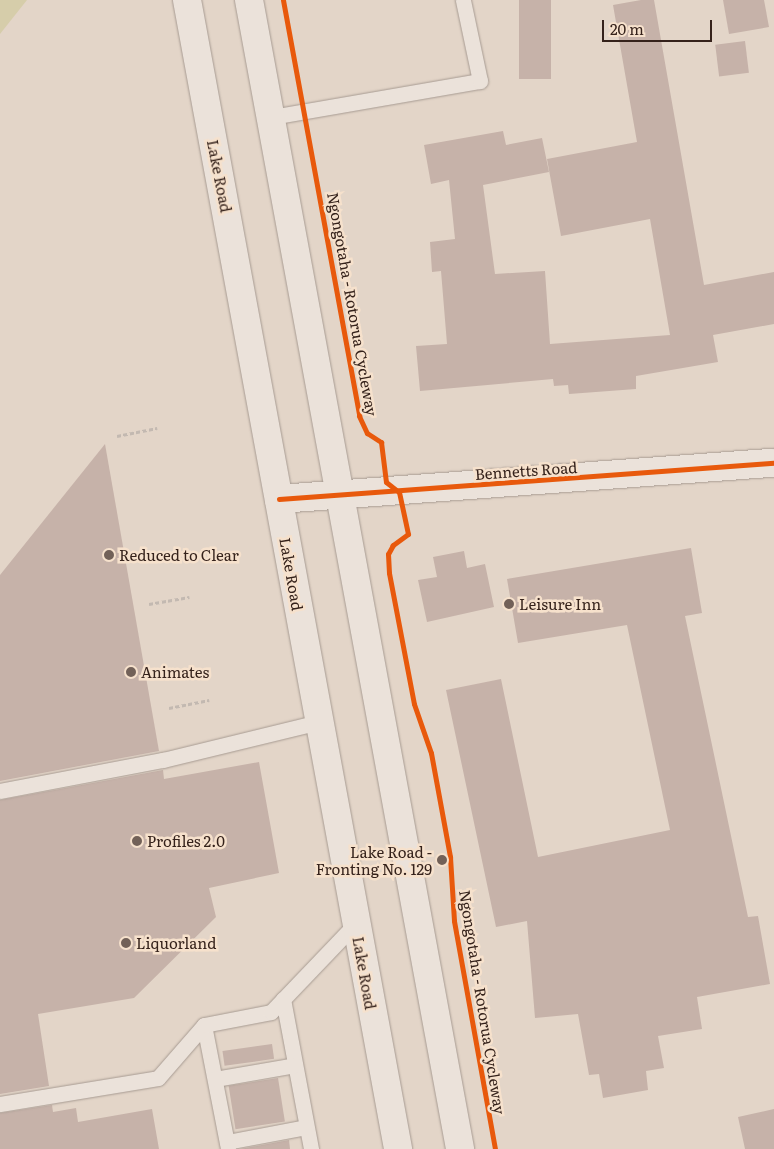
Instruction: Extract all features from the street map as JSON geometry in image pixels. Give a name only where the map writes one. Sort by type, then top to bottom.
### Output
[{"type":"main road","name":"Lake Road","points":[[187,0],[398,1149]]},
{"type":"main road","points":[[249,0],[460,1149]]},
{"type":"main road","name":"Bennetts Road","points":[[279,499],[774,463]]},
{"type":"lane","points":[[270,117],[480,81],[463,0]]},
{"type":"lane","points":[[0,791],[163,760],[319,722]]},
{"type":"lane","points":[[0,1104],[158,1078],[204,1026],[271,1012],[356,923]]},
{"type":"lane","points":[[283,998],[311,1149]]},
{"type":"lane","points":[[204,1026],[227,1145],[306,1127]]},
{"type":"lane","points":[[214,1079],[295,1065]]},
{"type":"path","points":[[117,436],[158,428]]},
{"type":"path","points":[[149,604],[189,597]]},
{"type":"path","points":[[169,708],[209,700]]},
{"type":"shaded area","points":[[0,0],[27,0],[0,34]]},
{"type":"building","points":[[519,0],[551,0],[551,79],[519,79]]},
{"type":"building","points":[[641,0],[654,0],[704,285],[774,272],[774,324],[713,335],[718,362],[636,376],[636,389],[569,394],[568,385],[554,386],[553,379],[420,391],[416,346],[447,344],[441,271],[432,272],[430,242],[455,239],[449,180],[431,184],[424,145],[503,131],[506,145],[542,138],[549,172],[483,185],[495,274],[545,271],[550,344],[670,335],[650,219],[561,236],[547,159],[637,142],[613,5]]},
{"type":"building","points":[[723,0],[764,0],[769,27],[729,34]]},
{"type":"building","points":[[745,41],[749,73],[719,76],[715,45]]},
{"type":"building","points":[[105,444],[159,751],[0,781],[0,575]]},
{"type":"building","points":[[691,548],[702,613],[685,616],[748,917],[758,916],[770,984],[697,997],[702,1029],[658,1036],[664,1068],[646,1071],[648,1090],[603,1098],[599,1074],[589,1075],[578,1014],[535,1018],[527,921],[496,927],[446,690],[501,679],[538,857],[670,830],[627,625],[518,643],[507,579]]},
{"type":"building","points":[[464,551],[467,568],[485,564],[494,607],[427,622],[418,580],[437,577],[433,557]]},
{"type":"building","points":[[259,762],[279,873],[209,888],[216,917],[134,998],[38,1014],[49,1086],[0,1094],[0,800],[163,770],[164,779]]},
{"type":"building","points":[[272,1044],[274,1059],[225,1066],[222,1051]]},
{"type":"building","points":[[278,1078],[285,1121],[235,1129],[229,1086]]},
{"type":"building","points":[[52,1105],[53,1112],[76,1108],[78,1122],[152,1109],[159,1149],[0,1149],[0,1113]]},
{"type":"building","points":[[774,1109],[774,1149],[745,1149],[738,1117]]},
{"type":"building","points":[[289,1140],[290,1149],[240,1149]]},
{"type":"cycle path","name":"Ngongotaha - Rotorua Cycleway","points":[[283,0],[359,416],[367,433],[381,442],[386,482],[399,492],[408,534],[393,545],[388,554],[389,573],[414,704],[431,753],[450,857],[454,921],[495,1149]]},
{"type":"cycle path","points":[[279,499],[774,463]]},
{"type":"place","name":"Reduced to Clear","points":[[109,555]]},
{"type":"place","name":"Leisure Inn","points":[[509,604]]},
{"type":"place","name":"Animates","points":[[131,672]]},
{"type":"place","name":"Profiles 2.0","points":[[137,841]]},
{"type":"place","name":"Lake Road - Fronting No. 129","points":[[442,860]]},
{"type":"place","name":"Liquorland","points":[[126,943]]}]
